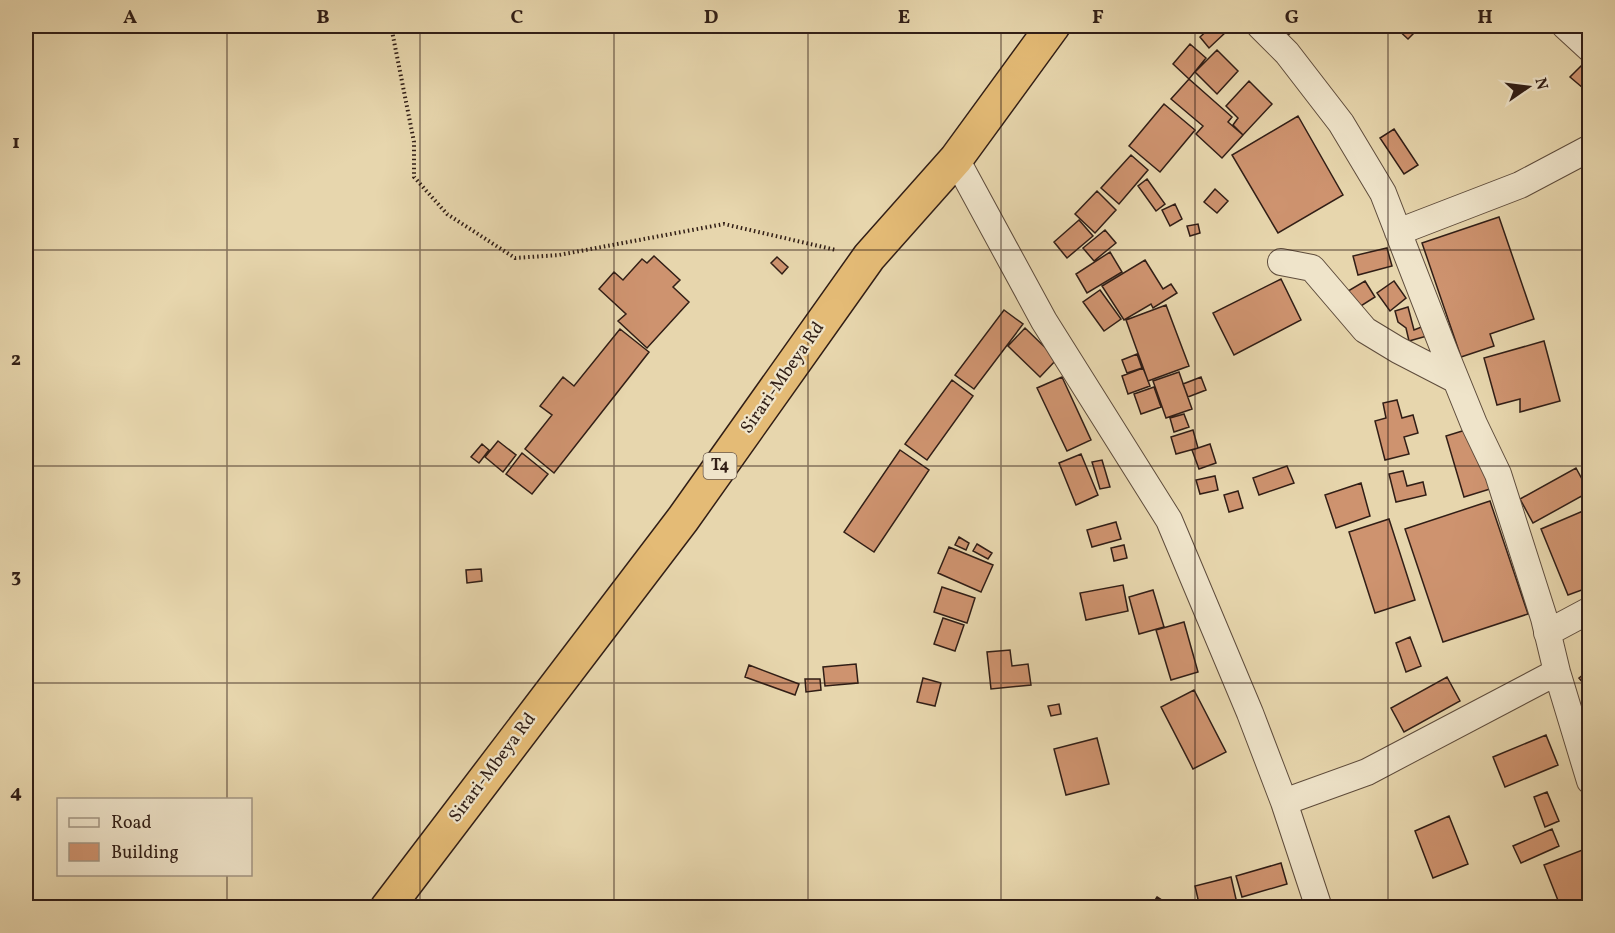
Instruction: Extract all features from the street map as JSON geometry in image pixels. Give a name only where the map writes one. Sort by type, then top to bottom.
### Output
[{"type":"highway","name":"Sirari-Mbeya Rd","points":[[387,908],[683,519],[869,257],[956,159],[1053,26]]},
{"type":"street","points":[[1260,26],[1287,53],[1341,123],[1383,193],[1456,380],[1498,474],[1590,781]]},
{"type":"street","points":[[1565,26],[1590,49]]},
{"type":"street","points":[[1398,232],[1520,185],[1590,148]]},
{"type":"street","points":[[956,159],[1044,321],[1169,520],[1250,713],[1284,802],[1318,908]]},
{"type":"street","points":[[1281,262],[1312,268],[1365,330],[1456,380]]},
{"type":"street","points":[[1547,633],[1590,610]]},
{"type":"street","points":[[1284,802],[1367,772],[1557,672]]},
{"type":"path","points":[[391,26],[414,142],[414,177],[447,214],[515,258],[559,255],[724,224],[869,257]]},
{"type":"building","points":[[1212,26],[1222,26],[1227,31],[1209,48],[1200,37]]},
{"type":"building","points":[[1278,26],[1301,26],[1285,37]]},
{"type":"building","points":[[1394,26],[1421,26],[1408,39]]},
{"type":"building","points":[[1190,44],[1206,58],[1189,79],[1173,64]]},
{"type":"building","points":[[1217,50],[1238,71],[1217,94],[1195,72]]},
{"type":"building","points":[[1582,65],[1590,72],[1590,94],[1570,77]]},
{"type":"building","points":[[1189,79],[1232,117],[1228,122],[1243,135],[1222,158],[1196,134],[1203,126],[1171,99]]},
{"type":"building","points":[[1249,81],[1272,104],[1243,135],[1233,125],[1238,118],[1226,106]]},
{"type":"building","points":[[1164,104],[1195,130],[1160,172],[1129,146]]},
{"type":"building","points":[[1298,116],[1343,195],[1278,233],[1232,155]]},
{"type":"building","points":[[1394,129],[1418,165],[1404,174],[1380,138]]},
{"type":"building","points":[[1131,155],[1148,170],[1119,204],[1101,188]]},
{"type":"building","points":[[1147,179],[1165,204],[1156,211],[1138,186]]},
{"type":"building","points":[[1215,189],[1228,201],[1217,213],[1204,202]]},
{"type":"building","points":[[1097,191],[1116,210],[1095,233],[1075,214]]},
{"type":"building","points":[[1175,204],[1182,219],[1170,226],[1162,210]]},
{"type":"building","points":[[1499,217],[1534,319],[1490,334],[1494,346],[1461,357],[1422,243]]},
{"type":"building","points":[[1079,220],[1093,236],[1067,258],[1054,242]]},
{"type":"building","points":[[1198,224],[1200,233],[1190,236],[1187,226]]},
{"type":"building","points":[[1105,230],[1116,243],[1094,261],[1083,248]]},
{"type":"building","points":[[1387,248],[1392,266],[1358,275],[1353,256]]},
{"type":"building","points":[[1110,252],[1122,272],[1087,293],[1076,274]]},
{"type":"building","points":[[654,256],[680,280],[673,287],[689,302],[647,348],[618,321],[626,314],[599,289],[614,272],[623,280],[642,259],[647,263]]},
{"type":"building","points":[[777,257],[788,267],[782,274],[771,263]]},
{"type":"building","points":[[1145,260],[1163,289],[1171,284],[1177,293],[1153,308],[1151,304],[1124,320],[1102,286]]},
{"type":"building","points":[[1281,279],[1301,320],[1234,355],[1213,313]]},
{"type":"building","points":[[1365,281],[1375,297],[1353,311],[1343,294]]},
{"type":"building","points":[[1394,281],[1406,298],[1390,311],[1377,293]]},
{"type":"building","points":[[1100,290],[1121,319],[1104,331],[1083,302]]},
{"type":"building","points":[[1166,305],[1189,366],[1148,381],[1126,320]]},
{"type":"building","points":[[1408,307],[1414,330],[1424,326],[1427,336],[1409,341],[1406,328],[1398,322],[1395,311]]},
{"type":"building","points":[[1004,310],[1023,324],[974,389],[955,375]]},
{"type":"building","points":[[1025,328],[1057,359],[1040,377],[1008,346]]},
{"type":"building","points":[[620,329],[649,352],[554,473],[525,449],[552,415],[540,406],[563,377],[574,386]]},
{"type":"building","points":[[1544,341],[1560,401],[1520,412],[1520,399],[1497,405],[1484,358]]},
{"type":"building","points":[[1137,354],[1142,368],[1127,373],[1122,360]]},
{"type":"building","points":[[1143,368],[1150,386],[1128,394],[1122,376]]},
{"type":"building","points":[[1179,372],[1192,409],[1166,418],[1153,381]]},
{"type":"building","points":[[1062,377],[1091,440],[1067,451],[1037,388]]},
{"type":"building","points":[[1201,377],[1206,390],[1188,397],[1183,384]]},
{"type":"building","points":[[952,380],[973,396],[927,460],[905,444]]},
{"type":"building","points":[[1154,387],[1161,407],[1141,414],[1134,394]]},
{"type":"building","points":[[1397,400],[1402,418],[1413,415],[1418,433],[1404,437],[1409,454],[1385,460],[1375,421],[1386,418],[1383,403]]},
{"type":"building","points":[[1184,414],[1189,427],[1174,432],[1170,418]]},
{"type":"building","points":[[1472,428],[1490,489],[1464,497],[1446,436]]},
{"type":"building","points":[[1193,430],[1198,448],[1176,454],[1171,437]]},
{"type":"building","points":[[498,441],[516,455],[503,472],[485,457]]},
{"type":"building","points":[[482,444],[489,450],[479,463],[471,457]]},
{"type":"building","points":[[1210,444],[1216,463],[1199,469],[1192,450]]},
{"type":"building","points":[[900,450],[929,470],[874,552],[844,532]]},
{"type":"building","points":[[522,453],[548,474],[532,494],[506,474]]},
{"type":"building","points":[[1081,454],[1098,495],[1076,505],[1059,463]]},
{"type":"building","points":[[1102,460],[1110,487],[1100,489],[1092,462]]},
{"type":"building","points":[[1287,466],[1294,483],[1259,495],[1253,478]]},
{"type":"building","points":[[1576,468],[1589,492],[1533,523],[1520,499]]},
{"type":"building","points":[[1403,471],[1407,486],[1423,482],[1426,495],[1396,502],[1389,474]]},
{"type":"building","points":[[1215,476],[1218,490],[1200,494],[1196,480]]},
{"type":"building","points":[[1361,483],[1370,516],[1336,528],[1325,495]]},
{"type":"building","points":[[1238,491],[1243,508],[1229,512],[1224,495]]},
{"type":"building","points":[[1490,501],[1528,614],[1443,642],[1405,529]]},
{"type":"building","points":[[1590,508],[1590,587],[1568,595],[1541,529]]},
{"type":"building","points":[[1389,519],[1415,600],[1375,613],[1349,532]]},
{"type":"building","points":[[1116,522],[1121,539],[1092,547],[1087,530]]},
{"type":"building","points":[[959,537],[969,543],[966,550],[955,545]]},
{"type":"building","points":[[977,544],[992,553],[988,559],[973,551]]},
{"type":"building","points":[[1124,545],[1127,558],[1114,561],[1111,548]]},
{"type":"building","points":[[949,547],[993,565],[981,592],[938,573]]},
{"type":"building","points":[[481,569],[482,581],[467,583],[466,570]]},
{"type":"building","points":[[1123,585],[1128,611],[1086,620],[1080,593]]},
{"type":"building","points":[[942,587],[975,598],[967,623],[934,612]]},
{"type":"building","points":[[1153,590],[1164,627],[1139,634],[1129,597]]},
{"type":"building","points":[[943,618],[964,625],[955,651],[934,644]]},
{"type":"building","points":[[1184,622],[1198,672],[1171,680],[1156,630]]},
{"type":"building","points":[[1410,637],[1421,666],[1406,672],[1396,643]]},
{"type":"building","points":[[1010,650],[1012,666],[1028,664],[1031,685],[991,689],[987,652]]},
{"type":"building","points":[[856,664],[858,683],[825,686],[823,667]]},
{"type":"building","points":[[749,665],[799,684],[795,695],[745,677]]},
{"type":"building","points":[[1590,669],[1590,691],[1579,678]]},
{"type":"building","points":[[1447,677],[1460,701],[1404,732],[1391,708]]},
{"type":"building","points":[[923,678],[941,683],[935,706],[917,702]]},
{"type":"building","points":[[805,679],[820,679],[821,690],[806,692]]},
{"type":"building","points":[[1194,690],[1226,752],[1193,769],[1161,707]]},
{"type":"building","points":[[1059,704],[1061,714],[1051,716],[1048,706]]},
{"type":"building","points":[[1546,735],[1558,765],[1505,787],[1493,757]]},
{"type":"building","points":[[1097,738],[1109,784],[1066,795],[1054,749]]},
{"type":"building","points":[[1547,792],[1559,821],[1545,827],[1534,797]]},
{"type":"building","points":[[1449,816],[1468,864],[1433,878],[1415,831]]},
{"type":"building","points":[[1552,829],[1559,846],[1521,863],[1513,846]]},
{"type":"building","points":[[1590,847],[1590,908],[1561,908],[1544,865]]},
{"type":"building","points":[[1281,863],[1287,884],[1242,897],[1236,876]]},
{"type":"building","points":[[1231,877],[1238,908],[1200,908],[1195,886]]},
{"type":"building","points":[[1157,897],[1174,908],[1150,908]]},
{"type":"building","points":[[1291,901],[1293,908],[1270,908]]},
{"type":"building","points":[[1438,901],[1440,908],[1412,908]]}]
